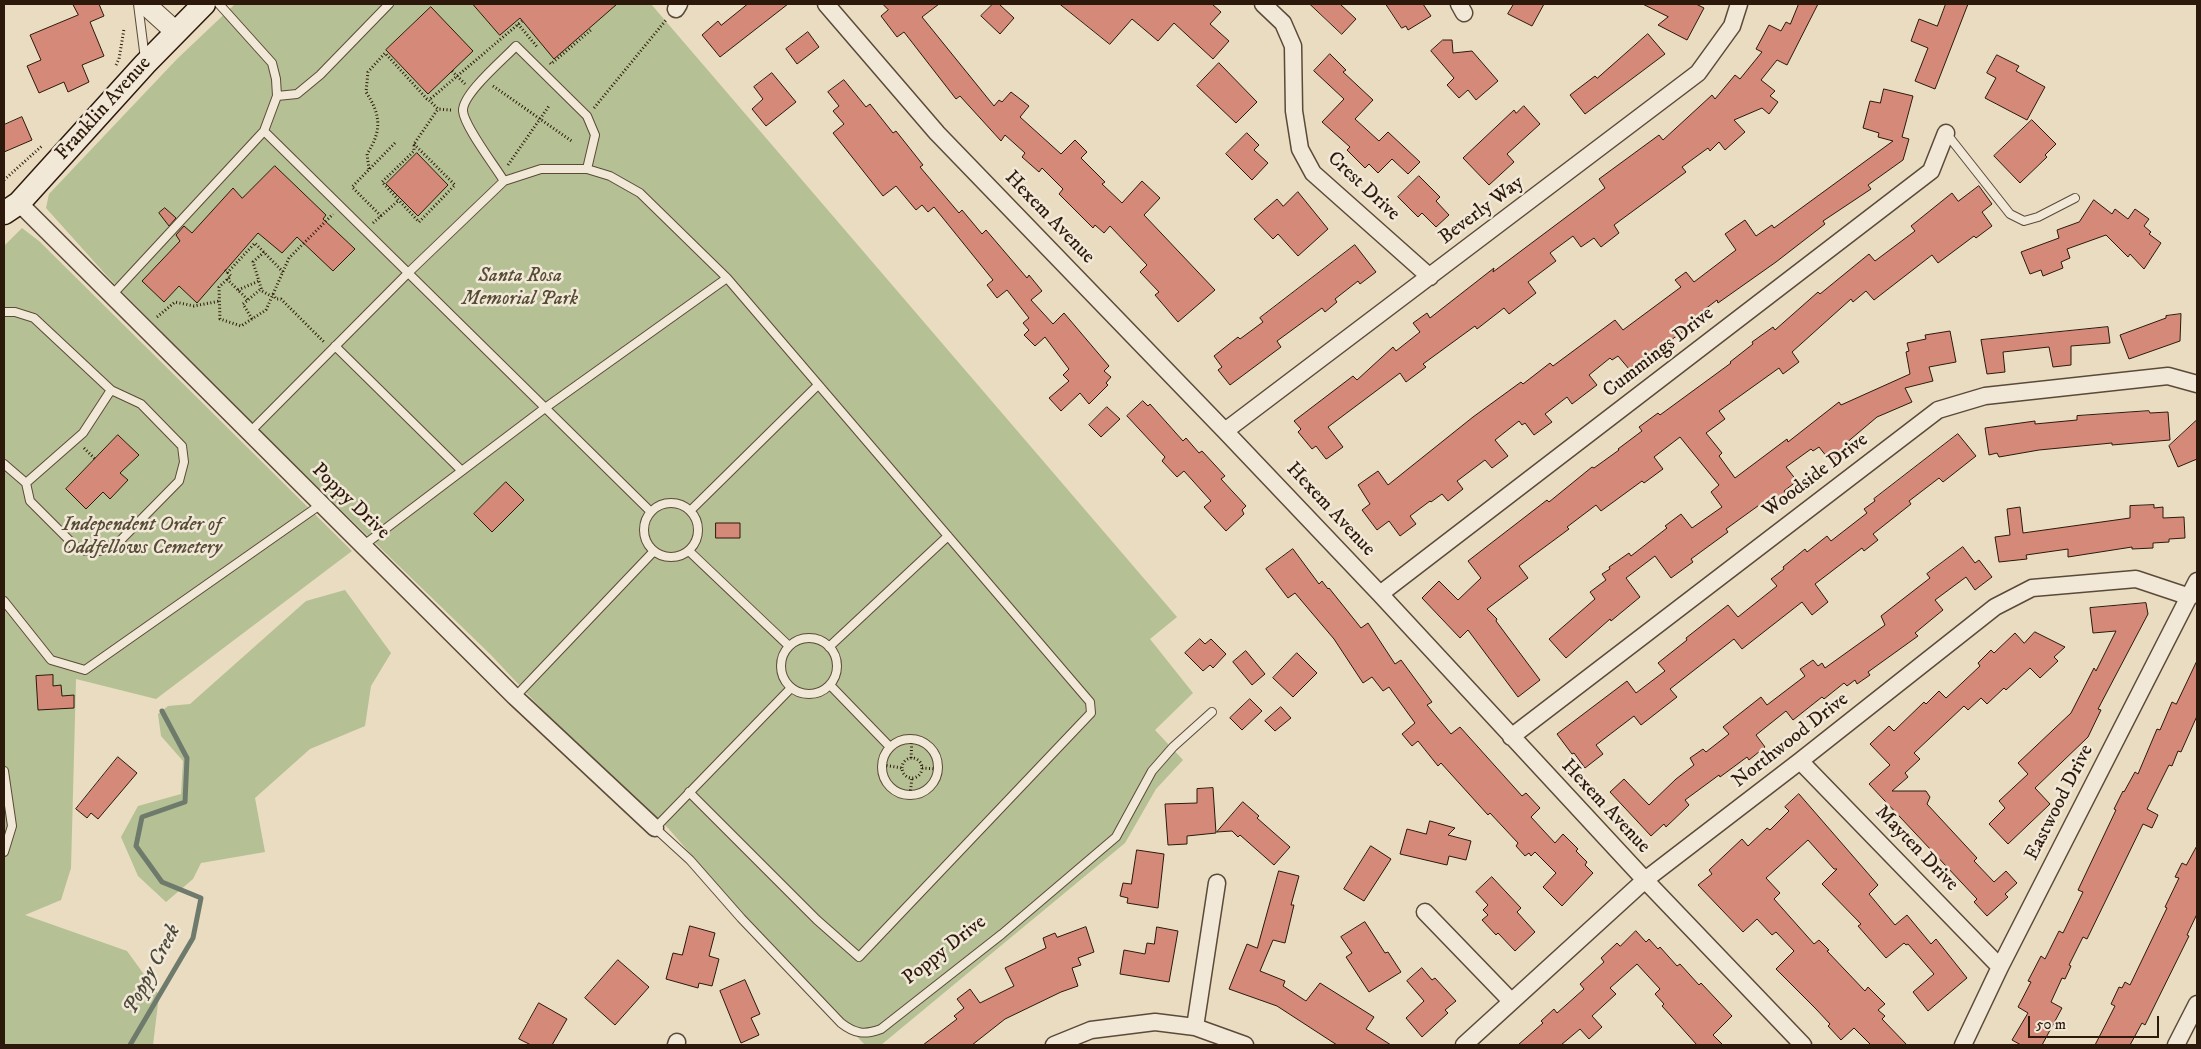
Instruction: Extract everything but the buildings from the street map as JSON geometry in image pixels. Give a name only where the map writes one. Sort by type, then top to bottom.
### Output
[{"type":"main road","name":"Franklin Avenue","points":[[11,208],[145,64],[204,4]]},
{"type":"street","points":[[146,4],[176,32]]},
{"type":"street","name":"Hexem Avenue","points":[[826,4],[937,133],[1380,594],[1645,880],[1803,1045]]},
{"type":"street","name":"Crest Drive","points":[[1262,4],[1283,23],[1293,46],[1294,112],[1300,149],[1313,173],[1430,277]]},
{"type":"street","name":"Beverly Way","points":[[1225,431],[1698,72],[1732,26],[1739,4]]},
{"type":"street","name":"Cummings Drive","points":[[1380,594],[1931,171],[1946,133]]},
{"type":"street","name":"Poppy Drive","points":[[11,208],[112,296],[515,697],[655,828]]},
{"type":"street","name":"Woodside Drive","points":[[1511,737],[1938,410],[1985,396],[2168,376],[2197,384]]},
{"type":"street","name":"Northwood Drive","points":[[1464,1045],[1645,880],[1995,607],[2032,588],[2136,579],[2190,597]]},
{"type":"street","name":"Eastwood Drive","points":[[1963,1045],[2000,967],[2197,581]]},
{"type":"street","name":"Mayten Drive","points":[[1800,761],[2000,967]]},
{"type":"street","points":[[1195,1027],[1217,883]]},
{"type":"street","points":[[1426,912],[1511,1001]]},
{"type":"street","points":[[2176,1045],[2197,1004]]},
{"type":"street","points":[[1054,1045],[1091,1030],[1155,1022],[1195,1027],[1244,1045]]},
{"type":"lane","points":[[138,4],[145,64]]},
{"type":"lane","points":[[112,296],[264,131],[278,96],[272,63],[219,4]]},
{"type":"lane","points":[[278,96],[297,94],[320,74],[389,4]]},
{"type":"lane","points":[[502,178],[468,124],[463,111],[467,98],[516,46],[587,116],[595,135],[587,169]]},
{"type":"lane","points":[[264,131],[651,512]]},
{"type":"lane","points":[[1946,133],[2010,214],[2024,221],[2038,217],[2075,198]]},
{"type":"lane","points":[[250,432],[502,178],[541,169],[587,169],[610,176],[640,193],[727,278],[1090,702],[1091,713],[859,957],[818,920],[689,792]]},
{"type":"lane","points":[[364,545],[545,408],[727,278]]},
{"type":"lane","points":[[4,312],[15,312],[34,318],[111,390],[141,404],[182,446],[184,462],[179,481],[113,548],[98,551],[76,547],[53,526],[30,501],[26,483],[4,464]]},
{"type":"lane","points":[[335,346],[462,471]]},
{"type":"lane","points":[[690,511],[818,386]]},
{"type":"lane","points":[[26,483],[76,440],[111,390]]},
{"type":"lane","points":[[671,503],[681,505],[690,511],[696,521],[698,532],[696,542],[689,551],[679,556],[667,558],[654,551],[648,545],[644,534],[645,522],[651,512],[660,506],[671,503]]},
{"type":"lane","points":[[4,601],[51,660],[85,670],[320,505]]},
{"type":"lane","points":[[829,646],[948,536]]},
{"type":"lane","points":[[515,697],[654,551]]},
{"type":"lane","points":[[689,551],[789,646]]},
{"type":"lane","points":[[810,638],[822,641],[829,646],[836,659],[837,671],[830,685],[814,694],[802,694],[791,688],[784,679],[780,668],[782,656],[789,646],[799,639],[810,638]]},
{"type":"lane","points":[[830,685],[890,747]]},
{"type":"lane","points":[[655,828],[791,688]]},
{"type":"lane","name":"Poppy Drive","points":[[655,828],[690,860],[741,918],[841,1023],[852,1031],[871,1033],[881,1029],[1002,934],[1116,837],[1152,771],[1173,747],[1212,712]]},
{"type":"lane","points":[[912,739],[926,743],[933,750],[938,768],[936,778],[931,786],[923,792],[904,794],[895,790],[888,783],[882,765],[890,747],[898,742],[912,739]]},
{"type":"lane","points":[[4,771],[12,826],[4,852]]},
{"type":"path","points":[[587,116],[678,6]]},
{"type":"path","points":[[430,100],[522,21]]},
{"type":"path","points":[[518,24],[540,50]]},
{"type":"path","points":[[114,67],[119,59],[124,29]]},
{"type":"path","points":[[546,57],[551,64],[591,30]]},
{"type":"path","points":[[369,169],[367,154],[377,140],[377,116],[375,106],[366,92],[368,72],[385,53],[427,99],[438,108],[463,111]]},
{"type":"path","points":[[484,80],[573,142]]},
{"type":"path","points":[[502,178],[549,106]]},
{"type":"path","points":[[414,144],[455,185],[419,222],[382,182],[414,151],[414,144],[438,108]]},
{"type":"path","points":[[4,180],[49,139]]},
{"type":"path","points":[[381,216],[352,187],[395,143]]},
{"type":"path","points":[[365,231],[398,200]]},
{"type":"path","points":[[283,272],[255,243],[226,272],[231,276],[219,287],[220,319],[241,326],[266,310],[272,294],[283,272],[289,258],[340,206]]},
{"type":"path","points":[[264,252],[253,262],[262,291],[272,294],[276,299],[282,299],[324,342],[332,343],[335,346]]},
{"type":"path","points":[[227,280],[248,300]]},
{"type":"path","points":[[238,290],[259,281]]},
{"type":"path","points":[[252,319],[243,304],[262,288]]},
{"type":"path","points":[[145,328],[175,302],[194,306],[220,301]]},
{"type":"path","points":[[76,440],[95,460]]},
{"type":"path","points":[[911,758],[912,739]]},
{"type":"path","points":[[911,758],[919,761],[922,768],[921,774],[912,778],[905,775],[902,768],[905,761],[911,758]]},
{"type":"path","points":[[882,765],[902,768]]},
{"type":"path","points":[[922,768],[938,768]]},
{"type":"path","points":[[910,794],[912,778]]},
{"type":"green space","name":"Santa Rosa Memorial Park","points":[[235,4],[651,4],[1177,617],[1150,639],[1193,693],[1155,730],[1183,760],[1156,789],[1125,843],[881,1045],[865,1045],[760,934],[668,828],[645,809],[550,718],[491,655],[246,418],[107,276],[46,208],[49,194],[177,59]]},
{"type":"green space","name":"Independent Order of Oddfellows Cemetery","points":[[22,228],[39,241],[352,551],[156,699],[76,679],[71,868],[61,900],[25,915],[127,951],[159,995],[153,1045],[4,1045],[4,246]]},
{"type":"green space","points":[[345,590],[391,653],[371,686],[365,726],[310,749],[255,798],[265,852],[201,863],[193,879],[166,902],[138,876],[121,837],[138,806],[181,794],[183,761],[161,736],[158,714],[168,706],[190,704],[306,601]]},
{"type":"waterway","name":"Poppy Creek","points":[[130,1045],[193,938],[201,898],[162,882],[136,846],[142,817],[185,802],[187,758],[162,711]]}]
